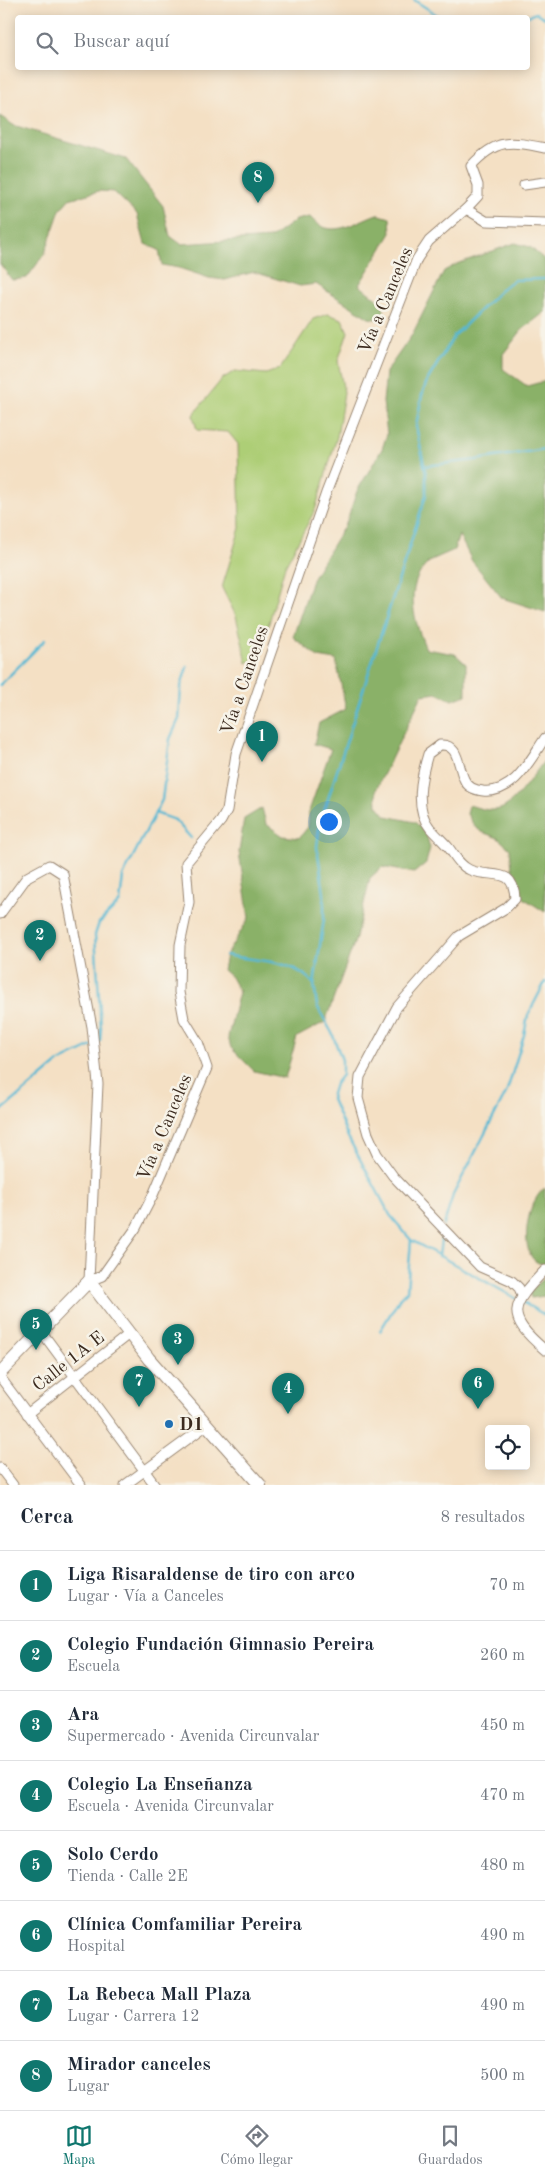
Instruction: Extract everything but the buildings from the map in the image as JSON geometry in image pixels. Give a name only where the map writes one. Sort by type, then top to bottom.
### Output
[{"type":"main road","points":[[0,1375],[89,1281],[129,1334],[260,1485]]},
{"type":"street","name":"Vía a Canceles","points":[[89,1281],[102,1276],[136,1228],[153,1195],[207,1068],[198,1042],[184,1019],[179,992],[180,945],[189,902],[186,863],[227,810],[236,754],[326,493],[417,259],[429,241],[466,210],[478,196],[478,185],[471,166],[486,150],[505,143],[545,148]]},
{"type":"street","points":[[524,185],[545,182]]},
{"type":"street","points":[[466,210],[486,221],[545,223]]},
{"type":"street","points":[[522,1295],[519,1288],[512,1281],[487,1272],[480,1267],[393,1176],[376,1154],[358,1098],[360,1076],[397,1007],[459,936],[506,908],[515,899],[514,888],[509,879],[497,873],[470,870],[465,867],[424,818],[420,801],[428,754],[440,744],[451,748],[456,754],[468,785],[477,790],[493,791],[505,787],[519,775],[545,738]]},
{"type":"street","points":[[0,914],[27,877],[49,865],[63,874],[92,1028],[98,1084],[89,1281]]},
{"type":"street","points":[[545,1270],[522,1295],[516,1309],[521,1328],[545,1350]]},
{"type":"street","points":[[41,1331],[155,1485]]},
{"type":"street","name":"Calle 1A E","points":[[28,1414],[129,1334]]},
{"type":"street","points":[[0,1375],[81,1485]]},
{"type":"street","points":[[126,1485],[207,1425]]},
{"type":"street","points":[[0,1468],[13,1485]]},
{"type":"green space","points":[[0,116],[13,125],[126,159],[163,206],[170,236],[181,244],[271,238],[296,220],[310,217],[326,228],[334,229],[342,228],[377,214],[390,218],[391,233],[359,285],[383,304],[385,320],[369,318],[316,284],[300,286],[254,272],[225,280],[209,278],[179,268],[162,265],[159,250],[145,244],[137,214],[114,192],[99,191],[69,199],[60,210],[45,253],[27,278],[12,280],[0,264]]},
{"type":"green space","points":[[515,243],[530,247],[545,260],[545,312],[522,330],[503,354],[503,369],[527,386],[545,381],[545,612],[502,598],[472,561],[459,535],[454,550],[427,564],[420,573],[415,584],[413,606],[422,639],[426,649],[455,654],[466,664],[466,695],[452,700],[437,693],[422,695],[376,790],[377,805],[386,816],[415,822],[426,833],[430,848],[426,863],[414,873],[382,867],[370,878],[356,938],[325,1022],[297,1037],[285,1078],[254,1071],[231,1048],[228,1037],[239,992],[231,977],[223,970],[226,955],[249,918],[239,852],[244,819],[262,808],[266,824],[283,836],[299,838],[308,827],[309,811],[331,749],[314,744],[319,723],[346,709],[336,660],[318,657],[293,637],[313,577],[346,523],[357,491],[382,449],[387,434],[383,402],[386,372],[412,335],[444,271],[457,264]]},
{"type":"green space","points":[[328,314],[342,319],[348,332],[338,361],[344,392],[337,437],[315,510],[285,566],[260,655],[247,663],[236,616],[222,588],[240,528],[238,444],[228,432],[197,430],[193,415],[222,379],[235,371],[266,374],[280,369],[313,319]]},
{"type":"green space","points":[[545,760],[545,912],[525,899],[514,888],[510,849],[498,838],[475,827],[467,814],[469,805],[492,810],[506,806],[518,795]]},
{"type":"green space","points":[[545,1188],[545,1264],[536,1262],[530,1255],[527,1244],[527,1232],[532,1206]]},
{"type":"green space","points":[[545,1278],[545,1296],[531,1298],[529,1291]]},
{"type":"waterway","points":[[414,0],[437,15]]},
{"type":"waterway","points":[[530,15],[536,13],[545,18]]},
{"type":"waterway","points":[[517,1299],[411,1240],[390,1215],[348,1137],[331,1097],[335,1084],[342,1075],[342,1060],[332,1033],[317,1006],[314,984],[324,919],[324,894],[317,847],[319,829],[325,808],[426,495],[426,474],[416,426],[422,395],[427,381],[454,336],[505,286],[515,280],[545,279]]},
{"type":"waterway","points":[[424,466],[545,449]]},
{"type":"waterway","points":[[0,685],[45,640]]},
{"type":"waterway","points":[[97,1043],[100,1041],[101,1028],[95,935],[99,923],[120,902],[123,876],[162,800],[170,739],[179,719],[181,686],[187,667]]},
{"type":"waterway","points":[[155,813],[175,820],[191,838]]},
{"type":"waterway","points":[[226,955],[285,965],[296,969],[314,984]]},
{"type":"waterway","points":[[444,1225],[453,1195],[507,1091],[528,1015],[545,982]]},
{"type":"waterway","points":[[0,1112],[59,1062],[92,1046]]},
{"type":"waterway","points":[[439,1256],[442,1232]]},
{"type":"waterway","points":[[380,1331],[400,1298],[407,1291],[411,1240]]},
{"type":"waterway","points":[[522,1302],[545,1315]]},
{"type":"place","name":"Mirador canceles","points":[[258,203]]},
{"type":"place","name":"Liga Risaraldense de tiro con arco","points":[[262,762]]},
{"type":"place","name":"Colegio Fundación Gimnasio Pereira","points":[[40,961]]},
{"type":"place","name":"Solo Cerdo","points":[[36,1350]]},
{"type":"place","name":"Ara","points":[[178,1365]]},
{"type":"place","name":"La Rebeca Mall Plaza","points":[[139,1407]]},
{"type":"place","name":"Clínica Comfamiliar Pereira","points":[[478,1409]]},
{"type":"place","name":"Colegio La Enseñanza","points":[[288,1414]]},
{"type":"place","name":"D1","points":[[169,1424]]}]
